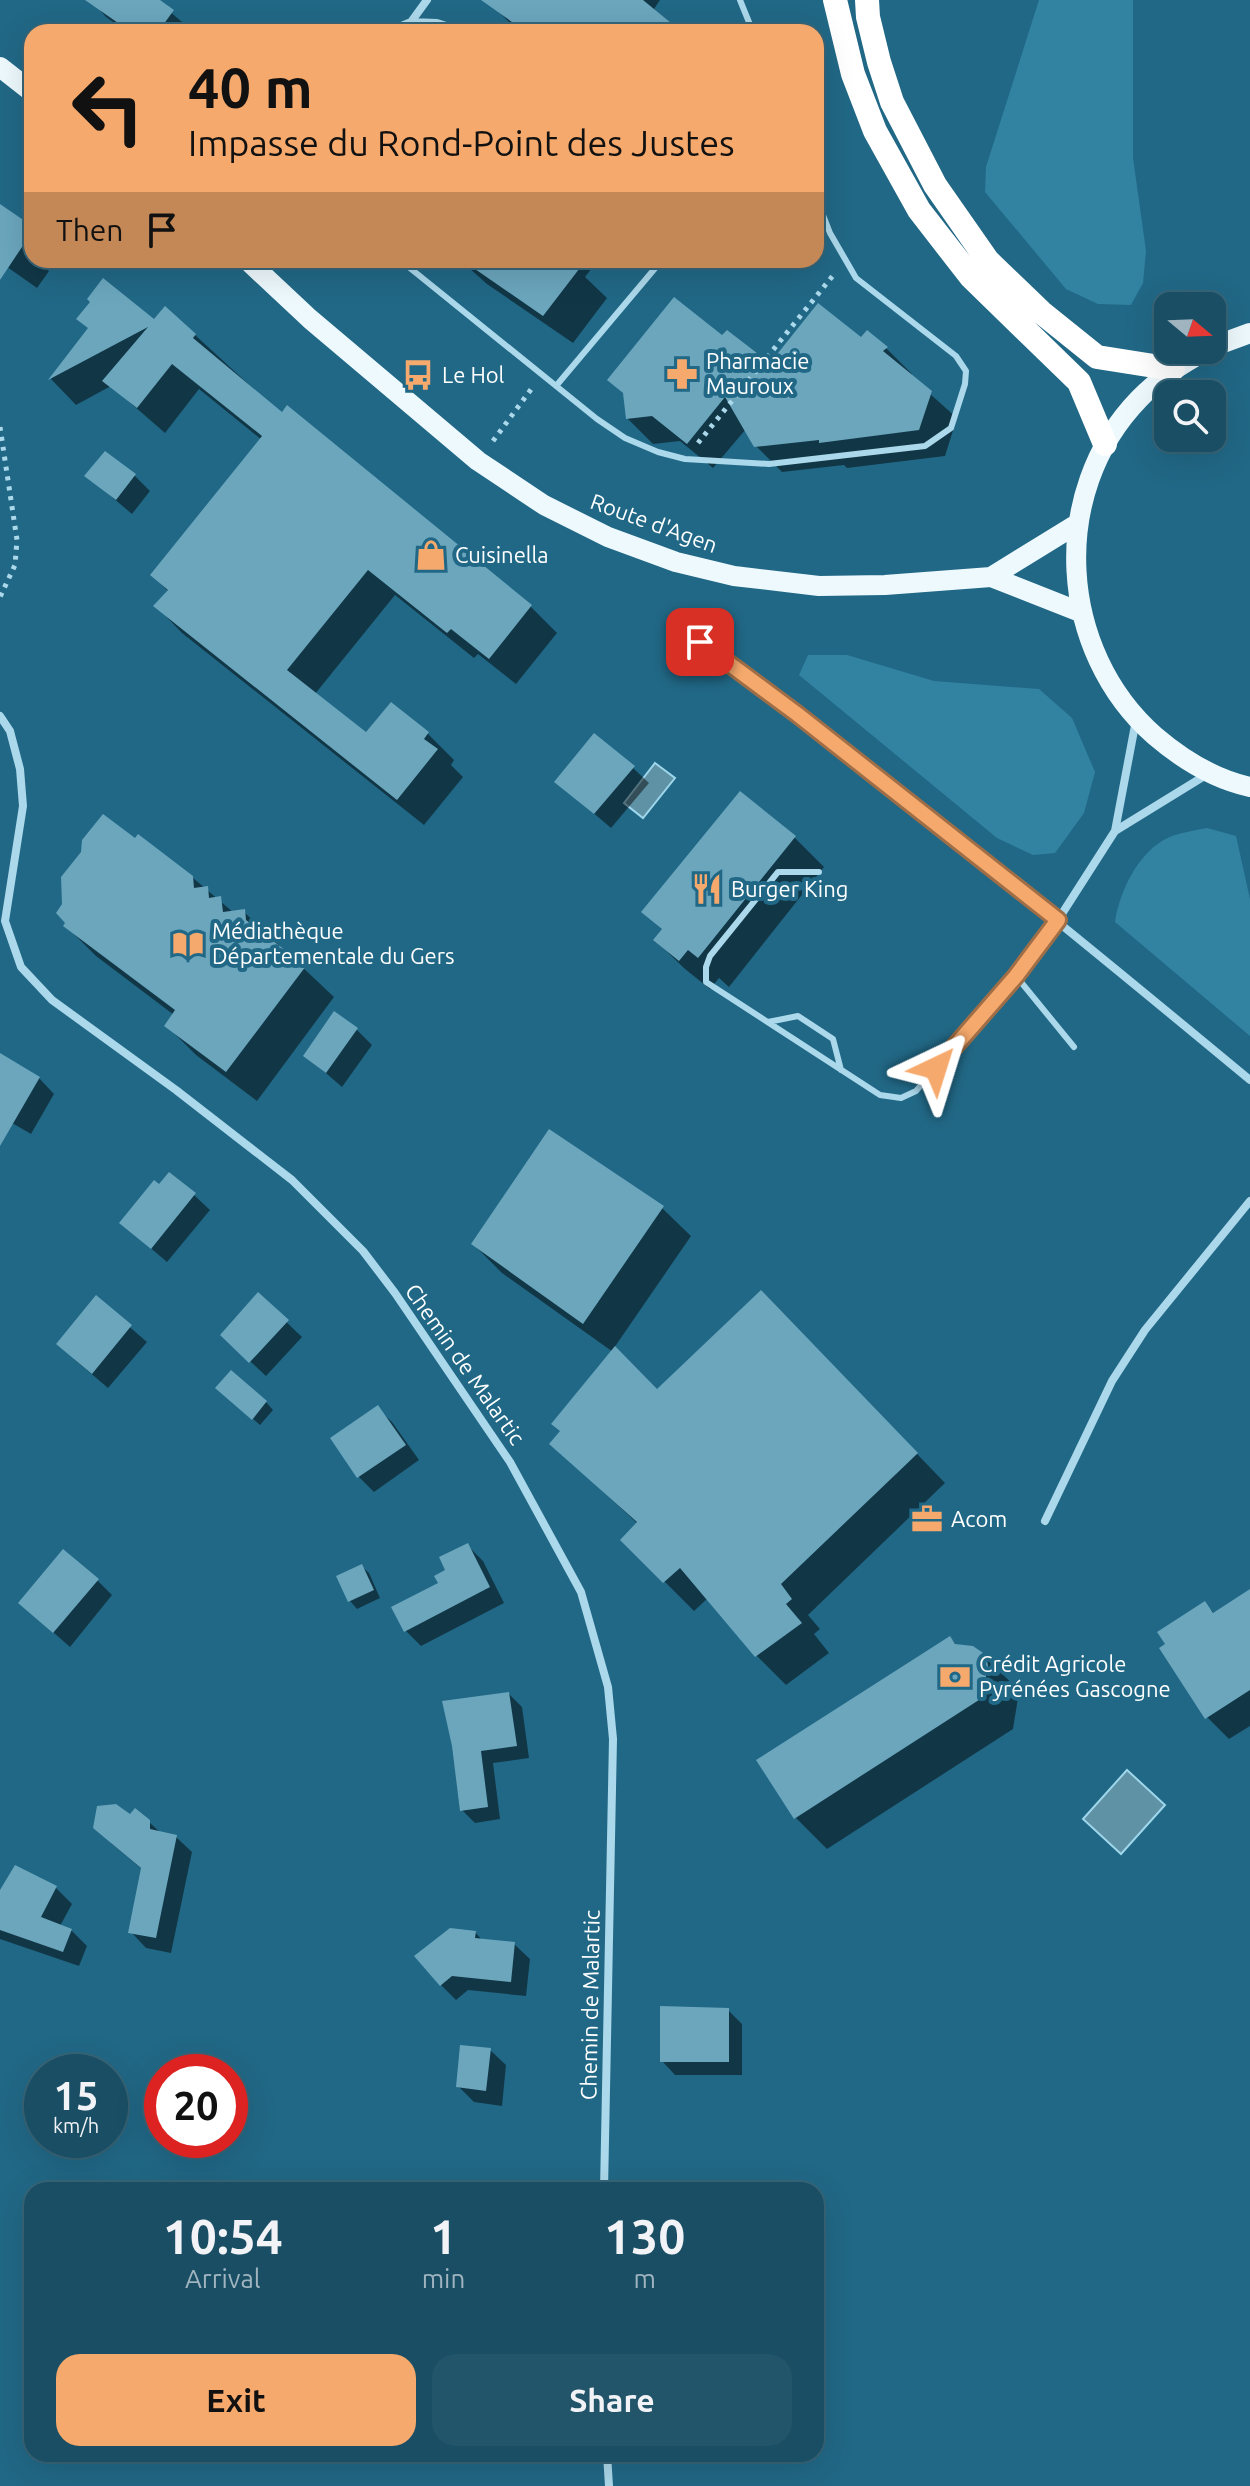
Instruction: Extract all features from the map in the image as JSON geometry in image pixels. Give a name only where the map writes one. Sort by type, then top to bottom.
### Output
[{"type":"highway","points":[[835,0],[853,74],[875,131],[919,210],[971,277],[1079,382],[1105,444]]},
{"type":"highway","points":[[867,0],[875,47],[892,102],[935,185],[988,261],[1041,312],[1097,357],[1173,369]]},
{"type":"main road","points":[[0,67],[24,86]]},
{"type":"main road","name":"Route d'Agen","points":[[260,268],[310,319],[478,461],[544,505],[608,537],[676,562],[734,576],[819,586],[885,585],[991,577],[1080,612]]},
{"type":"main road","points":[[1226,343],[1250,333]]},
{"type":"main road","points":[[1182,364],[1137,400],[1105,444],[1087,486],[1077,524],[1075,573],[1080,612],[1103,672],[1136,719],[1175,753],[1210,773],[1250,787]]},
{"type":"main road","name":"Route d'Agen","points":[[991,577],[1077,524]]},
{"type":"street","points":[[411,22],[427,0]]},
{"type":"street","points":[[406,24],[440,24]]},
{"type":"street","points":[[675,624],[797,714],[1058,920],[1250,1080]]},
{"type":"street","name":"Chemin de Malartic","points":[[0,716],[10,731],[20,769],[23,806],[5,921],[21,967],[52,1000],[292,1180],[363,1251],[510,1462],[581,1592],[608,1687],[613,1739],[604,2182]]},
{"type":"street","points":[[1058,920],[1115,831],[1136,719]]},
{"type":"street","points":[[1115,831],[1210,773]]},
{"type":"street","points":[[0,931],[5,921]]},
{"type":"street","points":[[1045,1521],[1112,1381],[1145,1330],[1250,1201]]},
{"type":"street","points":[[608,2462],[609,2486]]},
{"type":"lane","points":[[740,0],[750,24]]},
{"type":"lane","points":[[410,268],[597,419],[625,438],[658,452],[685,459],[769,464],[925,446],[951,428],[966,371],[956,356],[856,278],[844,261],[824,218]]},
{"type":"lane","points":[[556,386],[655,268]]},
{"type":"lane","points":[[819,872],[778,872],[710,956],[706,982],[880,1095],[901,1098],[916,1091],[1016,976],[1058,920]]},
{"type":"lane","points":[[1016,976],[1074,1047]]},
{"type":"lane","points":[[767,1022],[798,1016],[833,1039],[841,1070]]},
{"type":"path","points":[[685,459],[844,261]]},
{"type":"path","points":[[478,461],[542,375]]},
{"type":"path","points":[[0,427],[17,540],[15,565],[0,597]]},
{"type":"shaded area","points":[[1039,0],[1133,0],[1133,158],[1146,251],[1143,283],[1131,305],[1098,304],[1066,289],[985,192],[986,167]]},
{"type":"shaded area","points":[[808,655],[847,655],[934,681],[1039,689],[1072,718],[1095,772],[1084,813],[1055,853],[1033,855],[997,838],[799,675]]},
{"type":"shaded area","points":[[655,763],[675,778],[643,818],[624,803]]},
{"type":"shaded area","points":[[1207,828],[1236,836],[1250,899],[1250,1036],[1115,922],[1127,883],[1142,859],[1175,835]]},
{"type":"shaded area","points":[[1127,1770],[1165,1805],[1121,1854],[1083,1819]]},
{"type":"building","points":[[85,0],[160,0],[174,10],[164,24],[120,24]]},
{"type":"building","points":[[481,0],[643,0],[672,24],[515,24]]},
{"type":"building","points":[[0,204],[24,220],[24,244],[0,280]]},
{"type":"building","points":[[474,268],[580,268],[543,316]]},
{"type":"building","points":[[103,278],[154,319],[165,306],[196,334],[193,338],[282,412],[287,405],[532,605],[489,659],[451,629],[447,633],[368,570],[287,670],[366,732],[391,702],[429,732],[424,739],[438,749],[397,800],[153,606],[168,590],[150,575],[262,436],[172,364],[137,408],[102,381],[148,327],[48,380],[88,328],[76,319]]},
{"type":"building","points":[[674,297],[722,335],[727,330],[770,363],[818,303],[861,337],[867,330],[888,347],[883,351],[932,391],[919,430],[819,443],[819,440],[754,447],[725,397],[687,444],[652,416],[626,419],[623,393],[607,380]]},
{"type":"building","points":[[105,451],[136,474],[116,500],[84,476]]},
{"type":"building","points":[[594,733],[635,766],[594,814],[554,782]]},
{"type":"building","name":"Burger King","points":[[740,791],[796,836],[698,958],[688,950],[679,961],[653,940],[662,929],[641,912]]},
{"type":"building","points":[[103,814],[135,838],[138,834],[193,876],[194,888],[208,886],[209,898],[221,896],[223,912],[245,909],[246,920],[306,966],[226,1072],[164,1026],[175,1010],[63,926],[65,923],[56,913],[62,904],[61,877],[81,852],[82,840]]},
{"type":"building","points":[[334,1011],[358,1028],[326,1073],[303,1056]]},
{"type":"building","points":[[0,1053],[40,1077],[0,1146]]},
{"type":"building","points":[[549,1129],[664,1206],[583,1324],[471,1244]]},
{"type":"building","points":[[169,1172],[196,1193],[151,1249],[119,1223],[154,1180],[159,1184]]},
{"type":"building","points":[[761,1290],[918,1453],[781,1584],[792,1599],[786,1604],[802,1623],[755,1657],[680,1568],[663,1583],[620,1540],[637,1522],[549,1444],[560,1431],[551,1424],[615,1346],[657,1389]]},
{"type":"building","points":[[258,1292],[289,1320],[249,1363],[220,1335]]},
{"type":"building","points":[[96,1295],[132,1325],[92,1374],[56,1344]]},
{"type":"building","points":[[231,1370],[267,1401],[252,1420],[215,1388]]},
{"type":"building","points":[[378,1405],[406,1445],[357,1478],[330,1438]]},
{"type":"building","points":[[468,1543],[490,1587],[404,1632],[391,1607],[438,1583],[434,1576],[445,1570],[439,1557]]},
{"type":"building","points":[[63,1549],[99,1579],[53,1633],[18,1603]]},
{"type":"building","points":[[362,1564],[374,1590],[348,1602],[336,1576]]},
{"type":"building","points":[[1250,1589],[1250,1690],[1205,1719],[1159,1648],[1165,1644],[1157,1632],[1205,1601],[1213,1613]]},
{"type":"building","points":[[950,1636],[955,1644],[973,1646],[986,1655],[988,1666],[982,1698],[794,1819],[756,1760]]},
{"type":"building","points":[[509,1692],[517,1746],[481,1751],[488,1807],[460,1811],[452,1746],[442,1701]]},
{"type":"building","points":[[116,1804],[130,1814],[135,1808],[150,1820],[150,1829],[177,1835],[156,1938],[128,1933],[141,1868],[93,1828],[97,1806]]},
{"type":"building","points":[[15,1865],[57,1886],[41,1917],[72,1929],[63,1952],[0,1930],[0,1890]]},
{"type":"building","points":[[450,1928],[476,1931],[475,1938],[515,1942],[511,1982],[452,1976],[440,1986],[414,1956]]},
{"type":"building","points":[[660,2006],[729,2008],[729,2062],[660,2062]]},
{"type":"building","points":[[460,2045],[491,2048],[486,2091],[456,2087]]},
{"type":"place","name":"Pharmacie Mauroux","points":[[682,374]]},
{"type":"place","name":"Le Hol","points":[[418,375]]},
{"type":"place","name":"Cuisinella","points":[[431,555]]},
{"type":"place","name":"Burger King","points":[[707,889]]},
{"type":"place","name":"Médiathèque Départementale du Gers","points":[[188,944]]},
{"type":"place","name":"Acom","points":[[927,1519]]},
{"type":"place","name":"Crédit Agricole Pyrénées Gascogne","points":[[955,1677]]},
{"type":"route","points":[[700,642],[797,714],[1058,920],[1016,976],[936,1068]]}]
